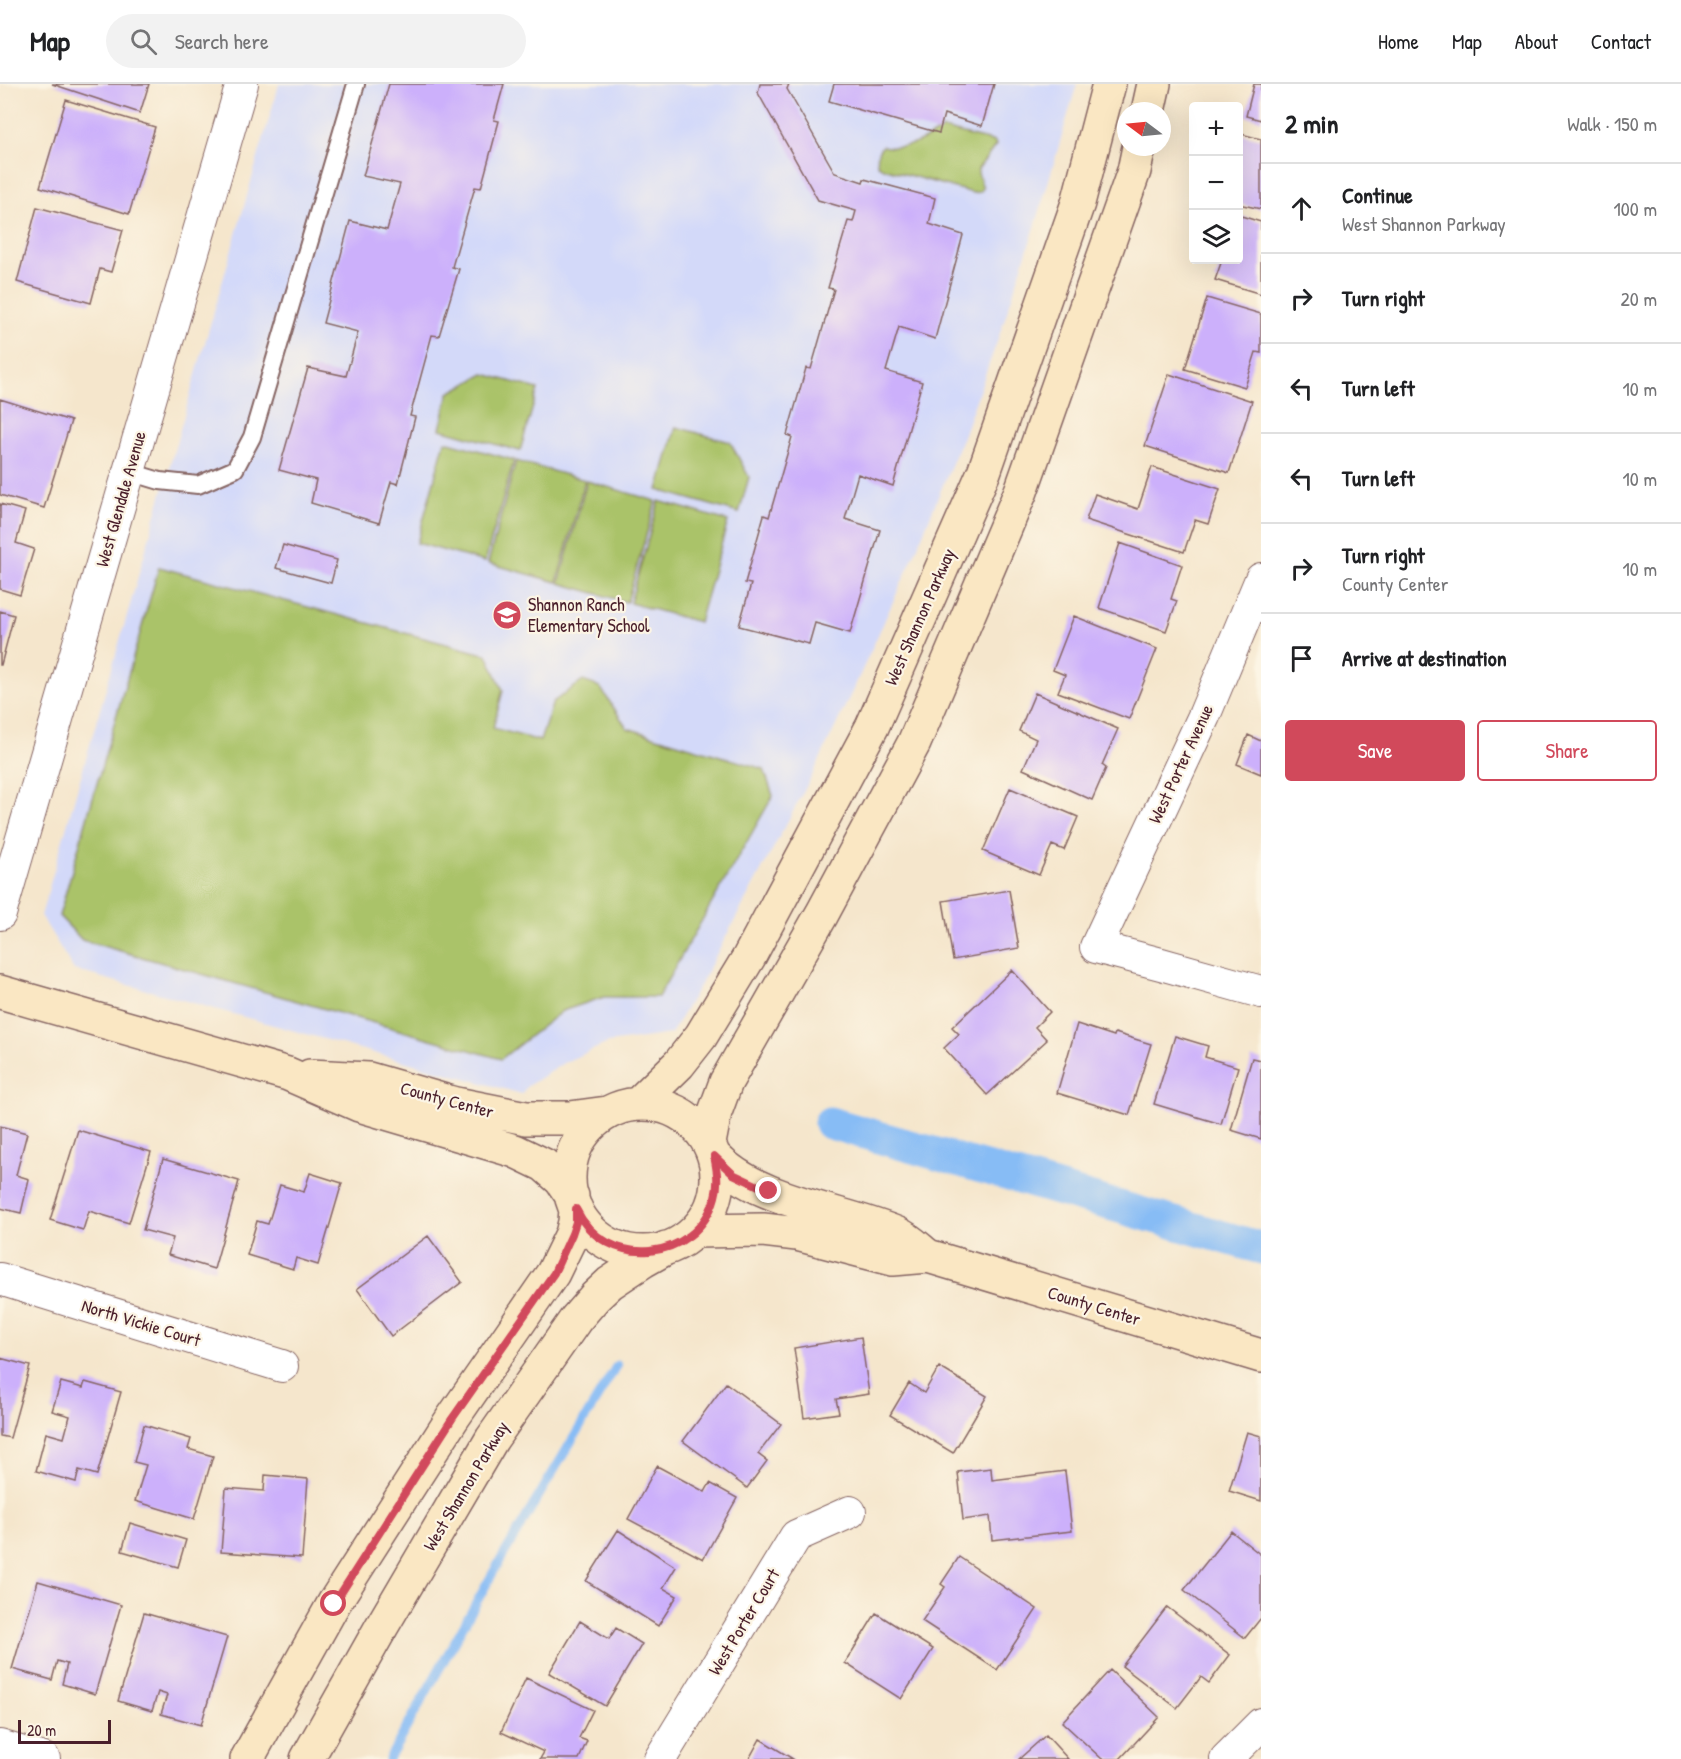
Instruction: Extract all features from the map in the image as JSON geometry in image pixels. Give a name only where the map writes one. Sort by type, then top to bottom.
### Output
[{"type":"street","name":"West Glendale Avenue","points":[[0,914],[242,84]]},
{"type":"street","name":"West Shannon Parkway","points":[[622,1108],[679,1064],[701,1036],[749,957],[872,727],[984,472],[1078,202],[1109,84]]},
{"type":"street","points":[[1150,102],[1154,84]]},
{"type":"street","points":[[574,1203],[588,1227],[611,1244],[624,1250],[638,1252],[666,1248],[681,1241],[695,1231],[706,1216],[714,1199],[717,1181],[712,1149],[715,1112],[726,1082],[822,914],[914,743],[1021,491],[1134,171],[1137,156]]},
{"type":"street","name":"West Porter Avenue","points":[[1261,579],[1204,716],[1096,947],[1261,992]]},
{"type":"street","name":"County Center","points":[[0,992],[288,1074],[359,1106],[493,1143],[531,1157],[553,1172],[574,1203]]},
{"type":"street","name":"County Center","points":[[288,1074],[369,1079],[456,1104],[526,1118],[570,1118],[622,1108]]},
{"type":"street","points":[[247,1759],[334,1604],[452,1419],[554,1273],[576,1222],[569,1175],[573,1155],[586,1130],[596,1121],[622,1108],[654,1104],[676,1111],[695,1125],[712,1149]]},
{"type":"street","name":"County Center","points":[[712,1149],[733,1174],[746,1181],[798,1202],[900,1235],[928,1256],[1261,1356]]},
{"type":"street","name":"County Center","points":[[695,1231],[763,1230],[797,1234],[893,1259],[928,1256]]},
{"type":"street","name":"West Shannon Parkway","points":[[307,1759],[381,1626],[492,1439],[576,1319],[610,1283],[666,1248]]},
{"type":"street","name":"North Vickie Court","points":[[0,1280],[282,1366]]},
{"type":"street","name":"West Porter Court","points":[[660,1759],[796,1536],[850,1512]]},
{"type":"street","points":[[1226,1759],[1261,1724]]},
{"type":"street","points":[[0,1746],[44,1759]]},
{"type":"lane","points":[[130,472],[160,481],[198,485],[235,469],[252,437],[356,84]]},
{"type":"shaded area","name":"Shannon Ranch Elementary School","points":[[279,84],[1077,84],[1036,224],[998,339],[962,439],[915,553],[814,772],[705,976],[671,1034],[608,1043],[565,1062],[526,1087],[522,1094],[74,970],[41,916]]},
{"type":"green space","points":[[943,129],[995,142],[996,145],[978,169],[983,188],[980,192],[973,193],[883,168],[877,164],[878,152],[882,146],[899,147],[914,144]]},
{"type":"green space","points":[[484,374],[538,389],[520,451],[440,429],[449,393]]},
{"type":"green space","points":[[676,427],[730,442],[749,477],[739,513],[658,490]]},
{"type":"green space","points":[[445,441],[514,460],[485,562],[417,543]]},
{"type":"green space","points":[[516,461],[585,480],[557,582],[488,563]]},
{"type":"green space","points":[[587,481],[656,501],[627,602],[559,583]]},
{"type":"green space","points":[[659,501],[728,521],[699,622],[630,603]]},
{"type":"green space","points":[[159,567],[487,655],[503,690],[493,728],[540,741],[553,702],[583,681],[600,687],[627,728],[764,769],[773,796],[658,997],[604,997],[562,1011],[501,1059],[82,940],[59,916]]},
{"type":"building","points":[[52,84],[149,84],[140,113]]},
{"type":"building","points":[[389,84],[504,84],[494,120],[499,121],[481,188],[475,187],[452,267],[459,269],[439,336],[432,335],[410,416],[415,417],[398,484],[391,482],[379,523],[311,503],[316,480],[279,470],[308,368],[346,376],[358,332],[323,323],[350,221],[387,230],[400,184],[363,176]]},
{"type":"building","points":[[760,84],[789,84],[787,89],[835,173],[863,182],[864,179],[935,198],[929,224],[963,235],[935,339],[899,327],[886,371],[922,382],[893,486],[858,474],[845,519],[880,530],[850,633],[815,623],[809,644],[739,626],[751,584],[745,583],[764,515],[769,517],[792,437],[787,435],[806,368],[811,369],[834,289],[828,288],[848,221],[853,222],[856,211],[818,200],[758,93]]},
{"type":"building","points":[[834,84],[994,84],[982,126],[944,114],[939,133],[829,101]]},
{"type":"building","points":[[1254,84],[1261,84],[1261,120],[1246,116]]},
{"type":"building","points":[[66,100],[155,127],[129,214],[40,187]]},
{"type":"building","points":[[1243,134],[1261,139],[1261,209],[1243,205]]},
{"type":"building","points":[[37,207],[123,230],[111,272],[100,269],[91,303],[17,282]]},
{"type":"building","points":[[1243,217],[1261,222],[1261,294],[1215,280],[1221,264],[1243,264]]},
{"type":"building","points":[[1207,298],[1261,314],[1261,353],[1256,352],[1245,387],[1185,369]]},
{"type":"building","points":[[1169,374],[1252,401],[1229,473],[1145,446]]},
{"type":"building","points":[[0,399],[71,421],[44,508],[0,495]]},
{"type":"building","points":[[1152,467],[1220,489],[1208,524],[1195,520],[1184,552],[1086,520],[1095,494],[1138,509]]},
{"type":"building","points":[[0,504],[25,511],[16,543],[34,549],[20,595],[0,589]]},
{"type":"building","points":[[1120,543],[1182,565],[1171,599],[1177,601],[1166,631],[1099,608]]},
{"type":"building","points":[[283,545],[337,560],[331,583],[276,568]]},
{"type":"building","points":[[0,611],[14,615],[1,665],[0,665]]},
{"type":"building","points":[[1074,616],[1157,649],[1129,719],[1058,692],[1065,675],[1053,670]]},
{"type":"building","points":[[1035,693],[1118,729],[1102,765],[1106,768],[1092,800],[1023,769],[1036,739],[1019,731]]},
{"type":"building","points":[[1248,735],[1261,741],[1261,774],[1237,764]]},
{"type":"building","points":[[1010,788],[1078,817],[1064,850],[1052,845],[1039,875],[983,851]]},
{"type":"building","points":[[1009,890],[1019,948],[953,960],[943,901]]},
{"type":"building","points":[[1012,970],[1050,1012],[1035,1027],[1047,1040],[987,1095],[944,1048],[959,1034],[952,1027]]},
{"type":"building","points":[[1077,1024],[1114,1036],[1115,1033],[1151,1044],[1129,1115],[1057,1093]]},
{"type":"building","points":[[1175,1036],[1208,1046],[1205,1057],[1238,1067],[1221,1124],[1154,1104]]},
{"type":"building","points":[[1252,1058],[1261,1060],[1261,1139],[1231,1130]]},
{"type":"building","points":[[0,1126],[27,1133],[16,1175],[29,1179],[21,1213],[0,1208]]},
{"type":"building","points":[[78,1130],[151,1152],[129,1223],[89,1211],[83,1230],[50,1220]]},
{"type":"building","points":[[163,1159],[239,1181],[214,1269],[168,1255],[173,1238],[143,1230]]},
{"type":"building","points":[[310,1173],[342,1183],[318,1265],[296,1258],[293,1269],[247,1255],[257,1221],[268,1224],[280,1185],[304,1192]]},
{"type":"building","points":[[428,1236],[462,1282],[391,1336],[357,1289]]},
{"type":"building","points":[[861,1337],[869,1394],[836,1399],[839,1413],[804,1418],[794,1348]]},
{"type":"building","points":[[0,1358],[30,1366],[10,1438],[0,1436]]},
{"type":"building","points":[[939,1367],[987,1396],[953,1453],[890,1415],[909,1383],[924,1393]]},
{"type":"building","points":[[61,1382],[83,1388],[85,1382],[121,1392],[97,1475],[79,1470],[76,1482],[36,1471],[46,1433],[64,1438],[70,1416],[52,1411]]},
{"type":"building","points":[[726,1383],[781,1424],[758,1454],[767,1461],[747,1488],[683,1441]]},
{"type":"building","points":[[144,1425],[191,1439],[188,1449],[213,1456],[194,1519],[135,1501],[146,1465],[134,1462]]},
{"type":"building","points":[[1247,1432],[1261,1436],[1261,1501],[1229,1491]]},
{"type":"building","points":[[657,1466],[705,1492],[710,1483],[737,1498],[703,1559],[628,1519]]},
{"type":"building","points":[[991,1468],[992,1480],[1065,1471],[1072,1531],[992,1540],[990,1516],[963,1520],[958,1472]]},
{"type":"building","points":[[265,1475],[308,1479],[302,1558],[221,1552],[226,1488],[264,1491]]},
{"type":"building","points":[[130,1523],[186,1540],[178,1567],[122,1551]]},
{"type":"building","points":[[618,1530],[676,1567],[663,1588],[677,1596],[658,1626],[586,1581]]},
{"type":"building","points":[[1231,1531],[1261,1555],[1261,1618],[1245,1638],[1184,1590]]},
{"type":"building","points":[[959,1557],[1037,1609],[997,1670],[922,1621],[945,1587],[941,1584]]},
{"type":"building","points":[[38,1581],[121,1605],[95,1694],[62,1684],[67,1664],[57,1661],[52,1680],[12,1669]]},
{"type":"building","points":[[1167,1607],[1230,1655],[1209,1683],[1201,1677],[1177,1708],[1122,1666]]},
{"type":"building","points":[[144,1613],[227,1637],[201,1725],[161,1714],[167,1695],[158,1692],[152,1711],[118,1701]]},
{"type":"building","points":[[876,1613],[933,1649],[901,1699],[845,1663]]},
{"type":"building","points":[[580,1621],[609,1639],[616,1628],[642,1644],[605,1706],[549,1673]]},
{"type":"building","points":[[1110,1670],[1159,1717],[1120,1759],[1102,1759],[1062,1722]]},
{"type":"building","points":[[526,1678],[593,1710],[579,1738],[587,1741],[579,1759],[540,1759],[544,1752],[501,1732]]},
{"type":"building","points":[[1046,1735],[1068,1759],[1019,1759]]},
{"type":"building","points":[[760,1739],[793,1759],[749,1759]]},
{"type":"waterway","points":[[830,1123],[1261,1248]]},
{"type":"waterway","points":[[389,1759],[494,1571],[617,1365]]},
{"type":"place","name":"Shannon Ranch Elementary School","points":[[507,615]]},
{"type":"route","points":[[334,1604],[452,1419],[554,1273],[568,1246],[576,1222],[576,1209],[588,1227],[604,1241],[624,1250],[645,1252],[666,1248],[681,1241],[695,1231],[706,1216],[716,1190],[717,1172],[714,1156],[733,1174],[769,1191]]}]
